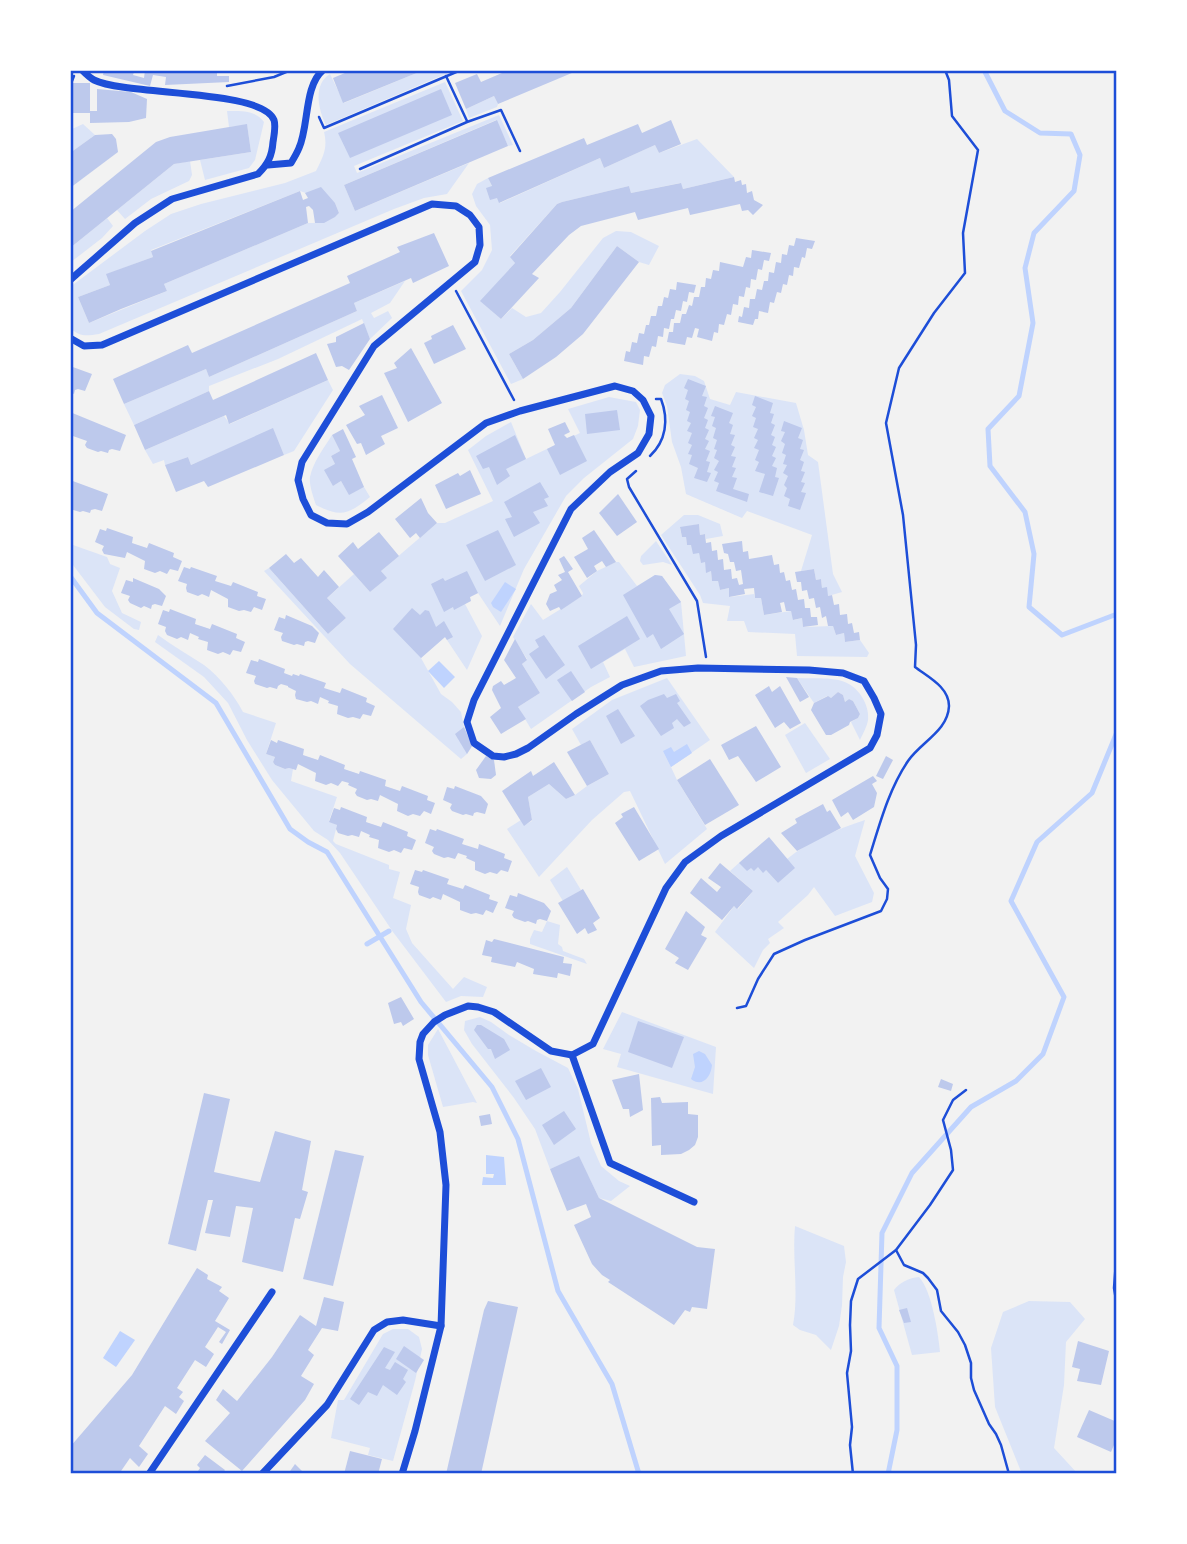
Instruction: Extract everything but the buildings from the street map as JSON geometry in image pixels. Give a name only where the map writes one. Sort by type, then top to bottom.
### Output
[{"type":"street","points":[[70,280],[135,223],[172,199],[258,174],[268,165],[275,134],[274,120],[267,112],[249,104],[211,96],[137,90],[94,80],[82,70]]},
{"type":"street","points":[[268,165],[291,163],[300,148],[316,75],[323,70]]},
{"type":"street","points":[[70,338],[84,346],[102,345],[432,204],[456,206],[470,215],[479,227],[480,245],[475,262],[374,346],[302,463],[298,480],[311,515],[327,523],[346,524],[368,512],[486,423],[520,411],[615,386],[633,391],[643,400],[651,416],[649,434],[638,453],[610,472],[571,509],[474,700],[467,722],[474,743],[493,756],[516,754],[622,685],[661,671],[708,668],[843,673],[864,681],[881,714],[877,735],[870,748],[721,836],[685,862],[666,888],[593,1044],[572,1055],[551,1051],[494,1012],[478,1007],[468,1006],[456,1010],[428,1027],[420,1042],[419,1059],[440,1132],[446,1185],[441,1326],[402,1474]]},
{"type":"street","points":[[572,1055],[610,1163],[694,1202]]},
{"type":"street","points":[[149,1474],[272,1292]]},
{"type":"street","points":[[262,1474],[327,1405],[374,1330],[387,1322],[403,1320],[441,1326]]},
{"type":"path","points":[[211,96],[219,88],[274,77],[291,70]]},
{"type":"path","points":[[306,119],[320,117],[324,128],[461,70]]},
{"type":"path","points":[[737,1008],[746,1006],[758,979],[775,954],[881,911],[888,889],[870,855],[884,812],[909,760],[943,726],[949,706],[945,690],[915,667],[916,645],[904,515],[886,423],[899,368],[934,313],[965,273],[962,233],[978,150],[952,116],[949,80],[945,70]]},
{"type":"path","points":[[446,76],[467,122]]},
{"type":"path","points":[[360,169],[500,110],[520,151]]},
{"type":"path","points":[[452,282],[520,411]]},
{"type":"path","points":[[656,532],[697,601],[708,668]]},
{"type":"path","points":[[853,1474],[847,1373],[851,1351],[851,1301],[858,1279],[896,1250],[930,1206],[953,1170],[943,1120],[953,1100],[966,1090]]},
{"type":"path","points":[[1117,1248],[1114,1288],[1117,1306]]},
{"type":"path","points":[[896,1250],[904,1265],[923,1273],[937,1290],[942,1311],[965,1345],[971,1363],[974,1390],[1001,1445],[1009,1474]]},
{"type":"shaded area","points":[[424,70],[455,70],[326,125],[319,104],[319,90],[330,74],[344,103]]},
{"type":"shaded area","points":[[445,82],[463,121],[354,166],[357,173],[499,115],[513,145],[508,146],[496,120],[344,185],[355,211],[469,163],[447,194],[424,198],[394,209],[99,334],[83,335],[70,328],[70,287],[171,214],[285,183],[316,171],[325,148],[324,132]],"holes":[[[300,191],[335,203],[339,213],[332,218],[308,223],[164,284],[167,291],[89,323],[78,297],[110,285],[107,274],[153,257],[151,250]]]},
{"type":"shaded area","points":[[494,96],[497,107],[469,118],[466,109]]},
{"type":"shaded area","points":[[227,111],[252,113],[264,122],[255,160],[249,168],[205,180],[200,160],[251,152],[247,125],[229,127]]},
{"type":"shaded area","points":[[83,124],[95,135],[70,153],[70,130]]},
{"type":"shaded area","points":[[697,139],[734,177],[683,189],[680,183],[631,193],[629,186],[562,202],[557,204],[510,256],[515,263],[481,301],[501,319],[512,308],[526,317],[541,313],[603,238],[616,231],[631,232],[659,246],[649,265],[639,262],[617,246],[571,308],[533,340],[509,354],[523,379],[511,384],[461,291],[482,270],[492,250],[490,225],[476,206],[472,194],[477,184],[488,178],[500,203],[600,158],[604,168],[655,145],[659,153]]},
{"type":"shaded area","points":[[190,161],[192,175],[189,181],[151,199],[125,219],[117,210],[174,164]]},
{"type":"shaded area","points":[[107,218],[113,226],[71,262],[70,248]]},
{"type":"shaded area","points":[[405,281],[390,303],[371,313],[374,318],[388,311],[392,318],[370,339],[362,319],[278,359],[209,386],[209,391],[134,425],[124,404],[206,369],[209,377],[357,311],[354,303]]},
{"type":"shaded area","points":[[680,374],[695,376],[704,381],[710,399],[730,405],[736,392],[796,403],[808,455],[818,462],[833,574],[842,592],[828,596],[822,588],[821,579],[816,580],[814,569],[801,571],[812,535],[747,511],[742,518],[686,494],[662,393],[665,385]]},
{"type":"shaded area","points":[[328,380],[333,390],[294,451],[284,455],[273,429],[191,465],[188,457],[165,465],[164,460],[153,464],[145,450],[224,416],[230,424]]},
{"type":"shaded area","points":[[609,397],[636,402],[640,410],[633,439],[566,496],[524,569],[500,626],[478,593],[470,597],[465,604],[482,636],[467,670],[445,637],[421,658],[441,694],[461,712],[472,746],[461,759],[350,664],[264,571],[269,568],[328,634],[346,618],[327,598],[354,574],[370,592],[386,578],[381,571],[437,523],[445,523],[493,501],[468,450],[511,422],[526,459],[580,433],[568,409]]},
{"type":"shaded area","points":[[332,435],[340,451],[331,456],[335,464],[333,486],[341,481],[349,494],[364,487],[370,497],[356,507],[339,513],[316,505],[310,483],[319,455]]},
{"type":"shaded area","points":[[684,515],[698,515],[720,524],[723,536],[706,539],[705,534],[700,535],[699,524],[680,528],[682,537],[686,537],[687,545],[691,545],[699,553],[707,572],[711,571],[712,581],[718,581],[720,590],[729,588],[730,597],[754,594],[755,598],[761,598],[764,615],[791,611],[794,620],[802,618],[803,627],[833,626],[836,635],[844,633],[845,642],[860,640],[869,653],[867,657],[797,656],[795,634],[748,632],[744,621],[727,621],[730,606],[703,603],[661,535]]},
{"type":"shaded area","points":[[656,541],[672,565],[663,562],[643,565],[640,561],[641,556]]},
{"type":"shaded area","points":[[73,545],[107,557],[110,564],[120,568],[112,591],[122,613],[141,622],[139,630],[105,607],[70,561],[70,547]]},
{"type":"shaded area","points":[[619,562],[637,586],[655,575],[662,576],[681,602],[686,656],[634,667],[625,649],[603,662],[610,677],[531,729],[518,707],[540,693],[522,664],[527,659],[513,637],[531,604],[543,620],[582,596],[579,586],[597,571]]},
{"type":"shaded area","points":[[158,635],[210,670],[243,712],[276,723],[266,754],[275,757],[275,765],[293,769],[291,781],[337,797],[329,821],[337,825],[333,841],[400,872],[393,898],[411,905],[406,929],[412,943],[453,989],[464,977],[487,987],[483,997],[461,996],[446,1002],[393,932],[340,853],[328,840],[314,831],[272,780],[228,703],[204,677],[155,642]]},
{"type":"shaded area","points":[[667,678],[710,740],[671,767],[707,829],[665,864],[630,791],[624,792],[592,820],[539,877],[507,829],[521,820],[524,825],[532,821],[528,797],[549,784],[566,799],[609,774],[590,740],[581,745],[572,729],[612,700]]},
{"type":"shaded area","points":[[797,678],[837,680],[853,687],[865,702],[868,714],[867,725],[860,740],[851,722],[860,714],[853,701],[849,699],[845,702],[843,695],[838,692],[831,698],[827,696],[814,703]]},
{"type":"shaded area","points":[[805,723],[830,759],[806,773],[785,735]]},
{"type":"shaded area","points":[[865,820],[855,856],[874,893],[872,902],[835,916],[814,887],[778,922],[784,928],[768,939],[770,943],[763,950],[754,968],[715,932],[734,906],[738,909],[753,891],[730,871],[750,853],[778,883],[794,868],[787,859],[824,836]]},
{"type":"shaded area","points":[[567,867],[581,890],[563,901],[550,880]]},
{"type":"shaded area","points":[[547,921],[560,925],[558,944],[563,951],[584,959],[587,964],[530,944],[534,930],[542,932]]},
{"type":"shaded area","points":[[622,1012],[716,1047],[713,1094],[617,1067],[621,1054],[603,1049]]},
{"type":"shaded area","points":[[480,1017],[568,1068],[578,1089],[591,1143],[601,1166],[619,1181],[630,1186],[611,1201],[599,1198],[579,1157],[550,1169],[535,1129],[464,1030],[465,1021]]},
{"type":"shaded area","points":[[438,1029],[477,1103],[443,1107],[428,1055],[428,1045]]},
{"type":"shaded area","points":[[795,1226],[844,1246],[846,1262],[842,1305],[831,1350],[816,1335],[793,1325]]},
{"type":"shaded area","points":[[919,1277],[931,1302],[940,1352],[912,1355],[894,1290],[905,1281]]},
{"type":"shaded area","points":[[1029,1301],[1070,1302],[1085,1319],[1066,1342],[1064,1385],[1054,1448],[1078,1474],[1022,1474],[995,1407],[991,1348],[1003,1312]]},
{"type":"shaded area","points":[[393,1329],[408,1329],[419,1337],[422,1349],[393,1461],[368,1455],[370,1448],[331,1438],[338,1400],[344,1400],[383,1334]]},
{"type":"water","points":[[505,582],[516,589],[501,612],[491,603]]},
{"type":"water","points":[[439,661],[455,677],[444,688],[428,671]]},
{"type":"water","points":[[687,744],[692,753],[671,767],[663,751],[671,747],[674,752]]},
{"type":"water","points":[[699,1051],[705,1054],[712,1065],[710,1074],[702,1082],[691,1079],[695,1067],[693,1054]]},
{"type":"water","points":[[486,1155],[504,1157],[506,1185],[482,1185],[483,1177],[493,1178],[494,1174],[486,1174]]},
{"type":"water","points":[[120,1331],[135,1340],[116,1367],[103,1358]]},
{"type":"waterway","points":[[984,70],[1005,111],[1040,133],[1071,134],[1080,155],[1074,191],[1034,233],[1025,268],[1033,323],[1019,396],[988,429],[990,466],[1025,512],[1034,554],[1029,607],[1062,635],[1117,614]]},
{"type":"waterway","points":[[70,576],[97,613],[216,703],[290,829],[327,852],[421,1002],[492,1087],[518,1139],[558,1291],[612,1384],[639,1474]]},
{"type":"waterway","points":[[888,1474],[897,1430],[897,1366],[879,1328],[882,1233],[912,1173],[971,1107],[1016,1081],[1043,1054],[1064,997],[1011,901],[1037,842],[1092,793],[1117,732]]},
{"type":"waterway","points":[[367,944],[389,931]]}]
